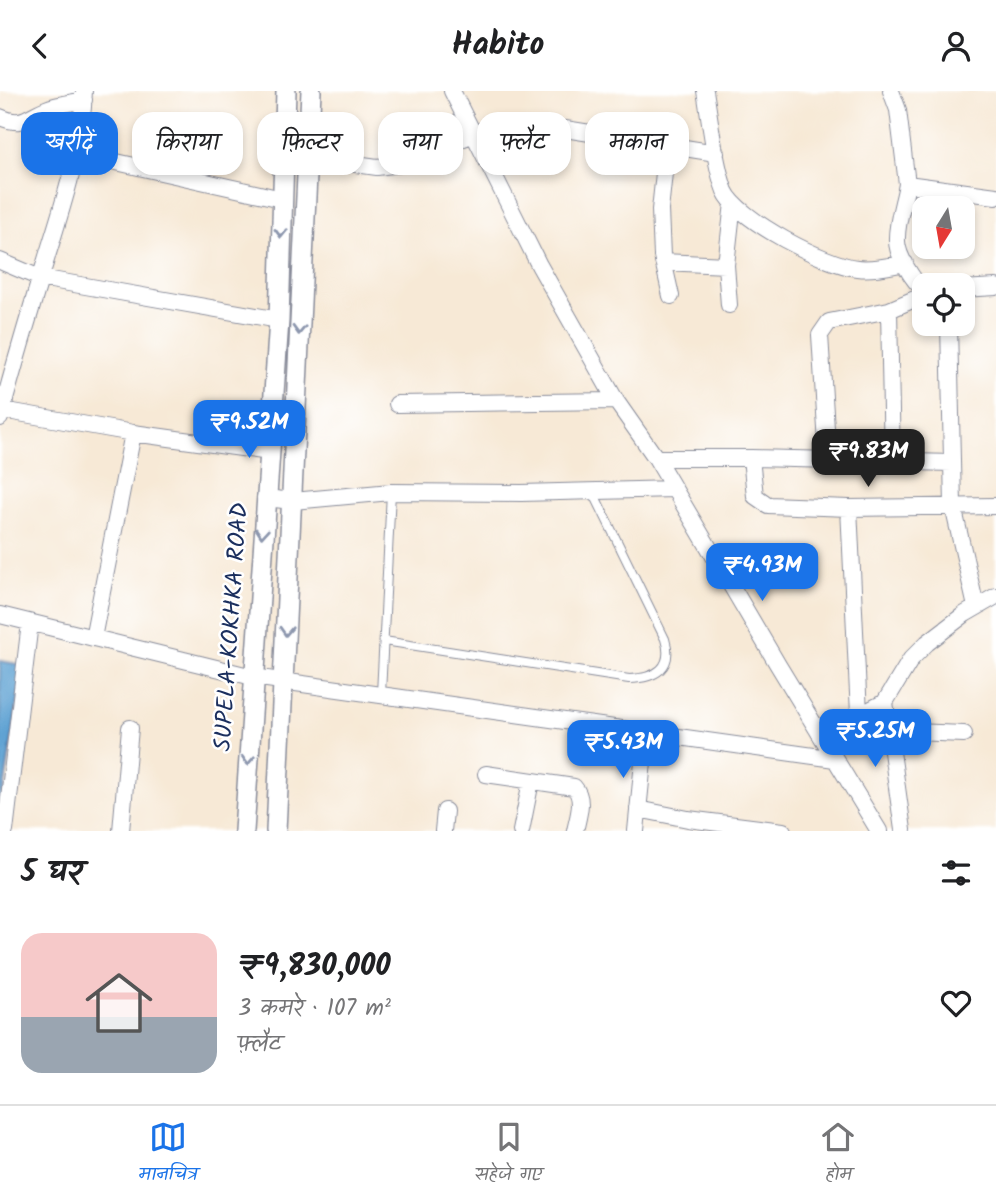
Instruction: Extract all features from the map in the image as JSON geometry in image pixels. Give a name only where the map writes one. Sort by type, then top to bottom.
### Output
[{"type":"street","name":"SUPELA-KOKHKA ROAD","points":[[244,831],[279,320],[286,91]]},
{"type":"street","points":[[310,112],[311,91]]},
{"type":"street","points":[[452,91],[539,265],[611,390],[656,458],[879,831]]},
{"type":"street","points":[[705,91],[725,191],[733,203],[752,220],[828,261],[856,268],[877,268],[912,278]]},
{"type":"street","points":[[891,91],[898,110],[907,184],[896,242],[912,273]]},
{"type":"street","points":[[0,117],[12,122],[23,121],[48,108],[84,95]]},
{"type":"street","points":[[364,165],[377,167],[401,164],[487,129],[520,127],[585,132]]},
{"type":"street","points":[[689,149],[716,153]]},
{"type":"street","points":[[118,162],[282,199]]},
{"type":"street","points":[[71,175],[40,278],[8,360],[1,414],[270,452]]},
{"type":"street","points":[[276,831],[306,175]]},
{"type":"street","points":[[664,175],[660,210],[663,262],[671,296]]},
{"type":"street","points":[[907,184],[996,197]]},
{"type":"street","points":[[729,305],[726,265],[733,203]]},
{"type":"street","points":[[0,261],[40,278],[279,320]]},
{"type":"street","points":[[663,262],[726,265]]},
{"type":"street","points":[[828,460],[820,335],[823,328],[828,322],[835,320],[889,310],[912,283]]},
{"type":"street","points":[[975,288],[996,287]]},
{"type":"street","points":[[889,310],[892,462]]},
{"type":"street","points":[[949,336],[953,506],[976,607]]},
{"type":"street","points":[[397,404],[611,390]]},
{"type":"street","points":[[93,638],[133,433]]},
{"type":"street","points":[[656,458],[952,463]]},
{"type":"street","points":[[751,458],[755,496],[768,505],[849,508],[996,506]]},
{"type":"street","points":[[265,498],[293,501],[391,492],[521,493],[674,489]]},
{"type":"street","points":[[849,508],[859,714]]},
{"type":"street","points":[[821,736],[885,702],[911,659],[927,643],[976,607],[996,596]]},
{"type":"street","points":[[0,615],[253,677],[835,759]]},
{"type":"street","points":[[5,831],[30,622]]},
{"type":"street","points":[[885,702],[903,830]]},
{"type":"street","points":[[121,831],[130,728]]},
{"type":"street","points":[[889,731],[964,734]]},
{"type":"street","points":[[636,831],[646,732]]},
{"type":"street","points":[[486,773],[575,787],[581,800],[575,831]]},
{"type":"street","points":[[521,831],[531,781]]},
{"type":"street","points":[[638,809],[688,819],[783,831]]},
{"type":"street","points":[[443,831],[445,811]]},
{"type":"street","points":[[890,831],[917,831]]},
{"type":"lane","points":[[381,694],[391,492]]},
{"type":"lane","points":[[384,641],[629,679],[651,676],[659,671],[668,658],[665,639],[593,492]]},
{"type":"water","points":[[0,661],[24,665],[0,815]]}]
